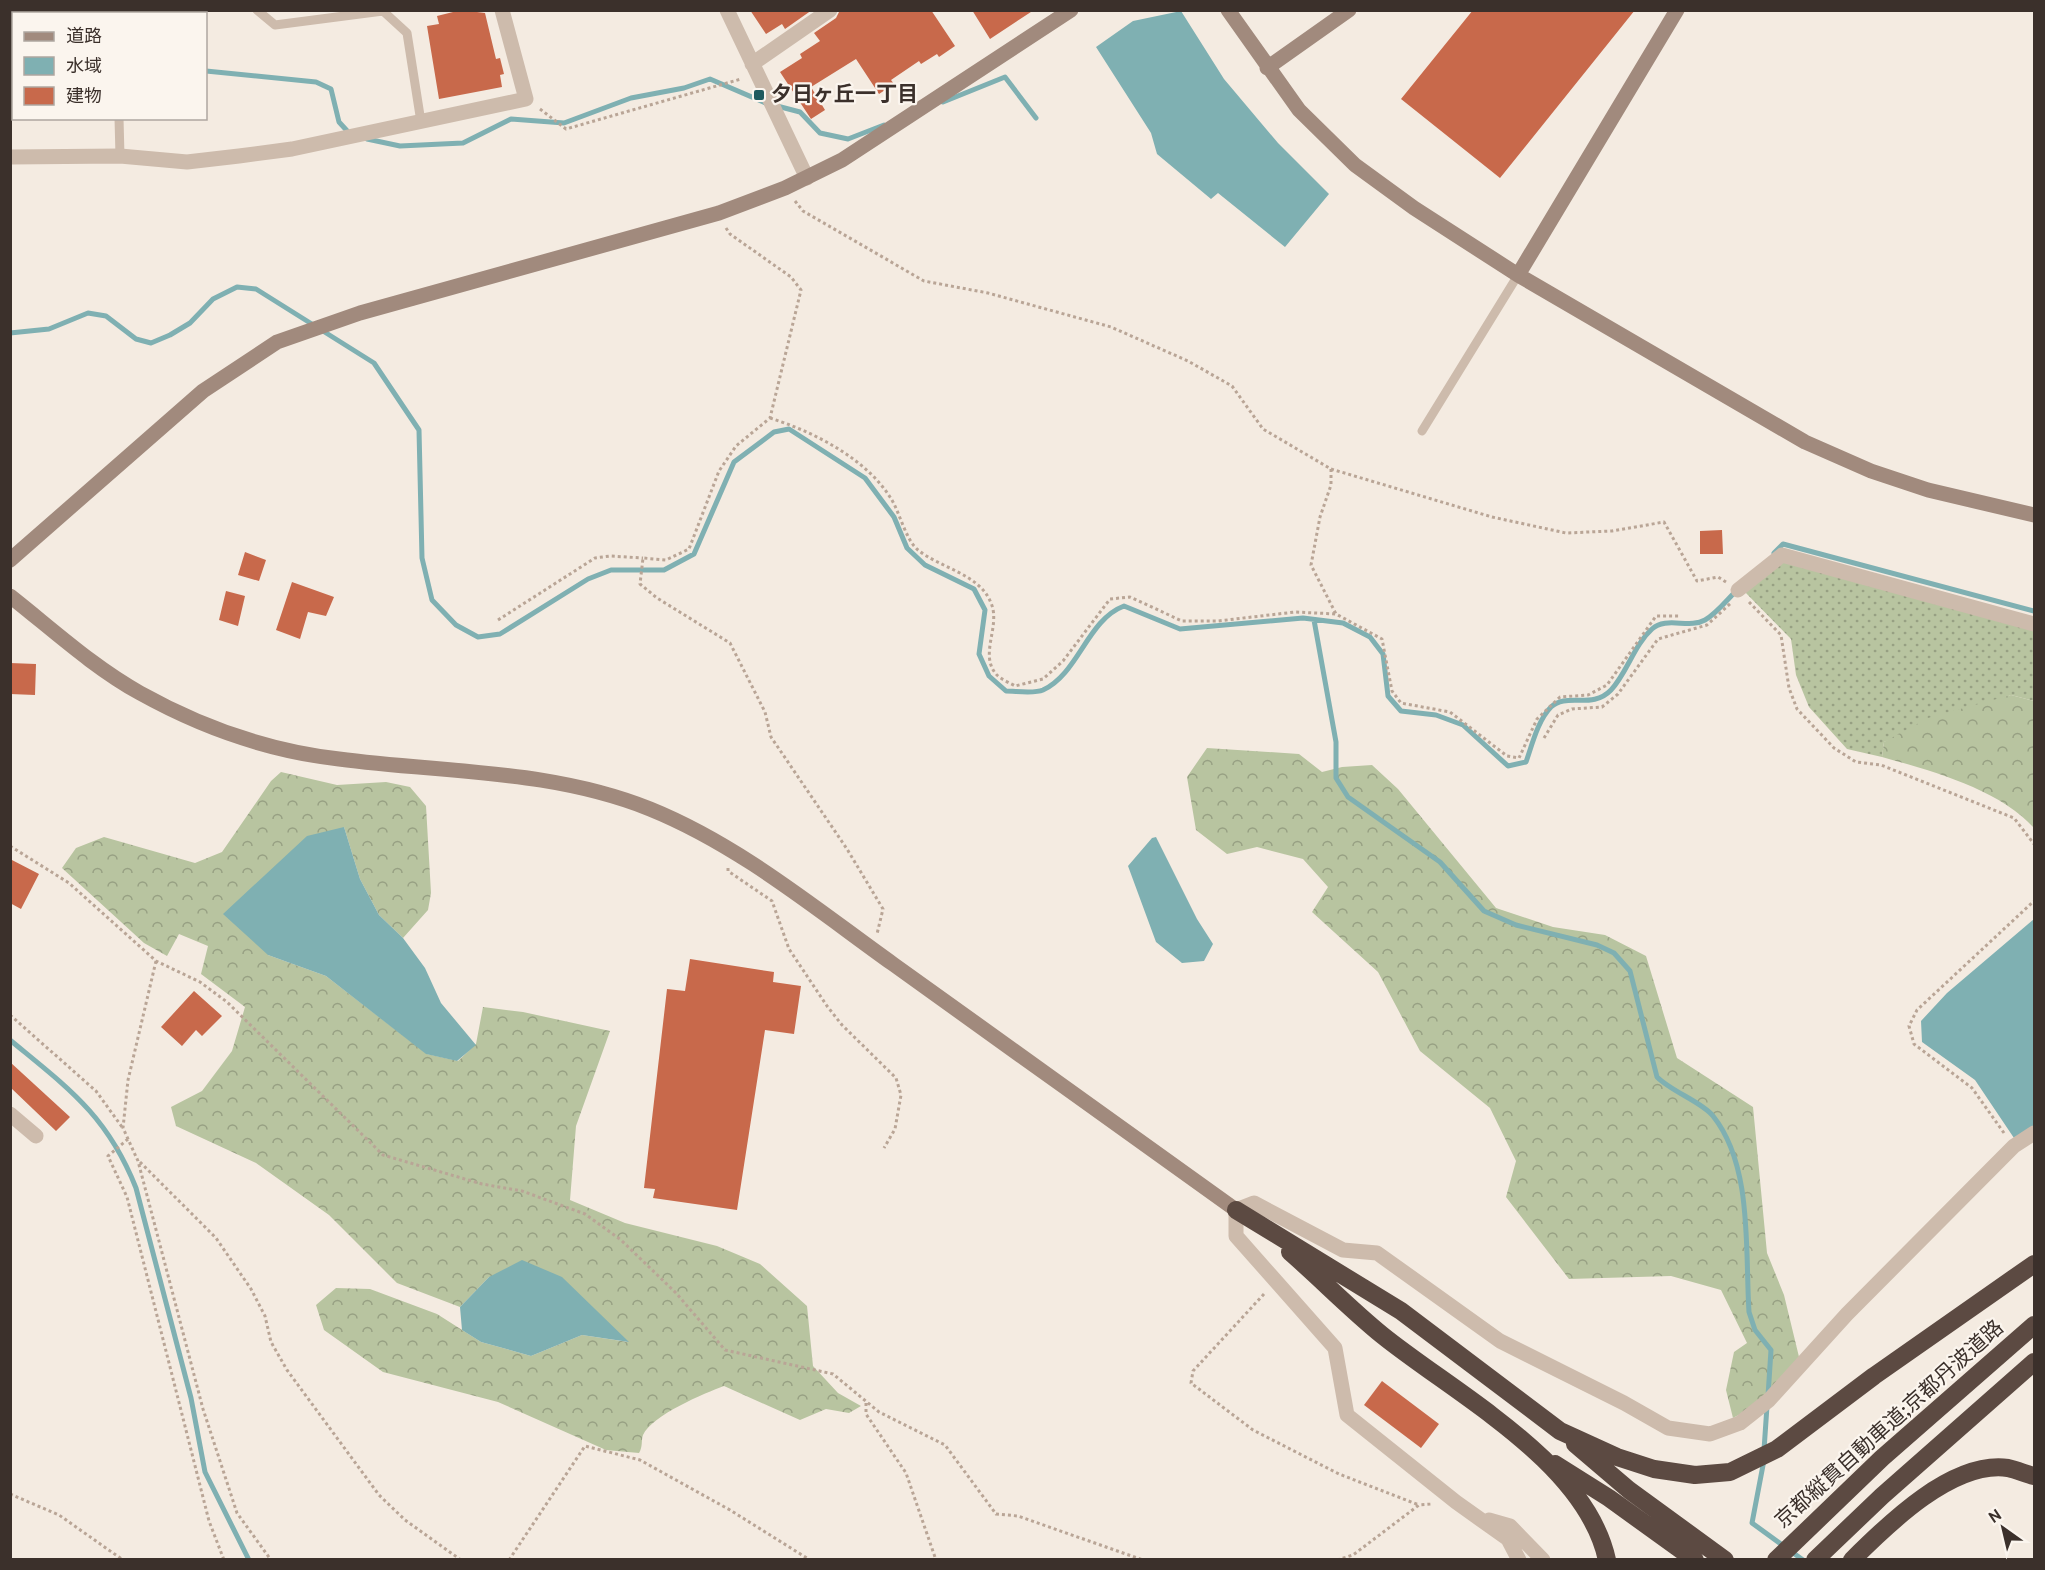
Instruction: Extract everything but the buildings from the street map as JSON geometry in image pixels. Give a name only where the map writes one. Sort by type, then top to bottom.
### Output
[{"type":"highway","points":[[1236,1210],[1401,1311],[1560,1431],[1629,1490],[1725,1560]]},
{"type":"highway","points":[[1257,1223],[1381,1334],[1542,1456],[1609,1498],[1695,1560]]},
{"type":"highway","points":[[1560,1431],[1617,1457],[1654,1469],[1695,1475],[1730,1472],[1777,1449],[1874,1376],[2034,1264]]},
{"type":"highway","name":"京都縦貫自動車道;京都丹波道路","points":[[1779,1557],[1882,1458],[2034,1325]]},
{"type":"highway","points":[[1815,1560],[2004,1385],[2034,1362]]},
{"type":"highway","points":[[1542,1456],[1579,1500],[1597,1528],[1607,1560]]},
{"type":"highway","points":[[1852,1560],[1927,1492],[1969,1473],[2006,1468],[2034,1476]]},
{"type":"street","points":[[10,157],[120,156],[187,162],[292,149],[526,99],[502,10]]},
{"type":"street","points":[[727,10],[807,178]]},
{"type":"street","points":[[755,69],[830,10]]},
{"type":"street","points":[[10,560],[203,391],[277,342],[360,313],[719,213],[785,188],[842,160],[1071,10]]},
{"type":"street","points":[[1228,10],[1299,110],[1355,165],[1414,208],[1518,275],[1805,442],[1871,471],[1928,490],[2034,515]]},
{"type":"street","points":[[1267,68],[1349,10]]},
{"type":"street","points":[[1518,275],[1677,10]]},
{"type":"street","points":[[1739,592],[1782,555],[2034,624]]},
{"type":"street","points":[[10,596],[82,654],[138,692],[200,723],[270,747],[337,759],[520,775],[601,792],[653,810],[730,850],[874,950],[1236,1210]]},
{"type":"street","points":[[10,1114],[36,1136]]},
{"type":"street","points":[[1236,1210],[1254,1203],[1344,1250],[1377,1253],[1500,1341],[1624,1403],[1668,1428],[1710,1434],[1740,1424],[1769,1400],[1847,1314],[2014,1146],[2034,1133]]},
{"type":"street","points":[[1236,1210],[1236,1236],[1335,1348],[1347,1415],[1456,1502],[1508,1539],[1520,1560]]},
{"type":"street","points":[[1474,1515],[1510,1526],[1543,1560]]},
{"type":"lane","points":[[257,10],[275,25],[383,11],[408,33],[421,122]]},
{"type":"lane","points":[[118,120],[120,156]]},
{"type":"lane","points":[[1422,431],[1518,275]]},
{"type":"path","points":[[526,99],[566,129],[755,69]]},
{"type":"path","points":[[785,188],[803,211],[924,281],[988,293],[1111,327],[1188,362],[1232,386],[1263,429],[1332,469],[1492,517],[1566,533],[1612,531],[1664,522],[1696,581],[1718,577],[1739,592],[1781,635],[1789,688],[1797,709],[1834,748],[1856,762],[1881,765],[2014,818],[2034,844]]},
{"type":"path","points":[[498,620],[595,558],[610,555],[666,560],[689,549],[719,471],[736,446],[770,418],[801,290],[791,277],[730,234],[719,213]]},
{"type":"path","points":[[770,418],[805,430],[874,475],[891,498],[916,548],[974,582],[991,603],[995,628],[988,652],[995,674],[1015,686],[1043,679],[1063,661],[1110,599],[1130,597],[1182,621],[1218,621],[1295,612],[1335,614],[1382,639],[1392,691],[1401,703],[1450,712],[1507,756],[1519,758],[1537,719],[1560,697],[1588,695],[1607,686],[1630,649],[1656,616],[1680,616]]},
{"type":"path","points":[[1332,469],[1331,485],[1320,517],[1311,564],[1335,614]]},
{"type":"path","points":[[643,558],[640,584],[657,598],[730,643],[765,712],[771,737],[847,849],[883,909],[874,950]]},
{"type":"path","points":[[1544,738],[1557,715],[1572,709],[1602,707],[1618,694],[1658,639],[1707,625],[1739,592]]},
{"type":"path","points":[[10,846],[69,883],[156,961],[200,982],[227,1002],[383,1155],[482,1184],[522,1191],[585,1214],[621,1240],[676,1293],[725,1350],[833,1374],[866,1403],[945,1446],[996,1514],[1018,1516],[1143,1560]]},
{"type":"path","points":[[730,850],[728,872],[772,901],[789,949],[827,1006],[842,1025],[896,1078],[901,1095],[895,1129],[884,1148]]},
{"type":"path","points":[[2014,1146],[1971,1088],[1914,1044],[1909,1026],[1917,1010],[2034,900]]},
{"type":"path","points":[[123,1128],[128,1080],[156,961]]},
{"type":"path","points":[[10,1015],[96,1091],[123,1128],[138,1161],[203,1409],[237,1513],[271,1560]]},
{"type":"path","points":[[128,1140],[108,1156],[128,1197],[209,1521],[224,1560]]},
{"type":"path","points":[[138,1161],[216,1238],[251,1289],[265,1316],[271,1342],[287,1370],[379,1495],[405,1520],[461,1560]]},
{"type":"path","points":[[1276,1281],[1193,1371],[1191,1383],[1254,1430],[1339,1474],[1419,1505],[1456,1502]]},
{"type":"path","points":[[866,1403],[866,1414],[906,1473],[936,1560]]},
{"type":"path","points":[[509,1560],[585,1446],[640,1460],[730,1510],[810,1560]]},
{"type":"path","points":[[10,1494],[58,1515],[123,1560]]},
{"type":"path","points":[[1337,1560],[1353,1555],[1419,1505]]},
{"type":"green space","points":[[1781,561],[2034,625],[2034,701],[2011,695],[1884,742],[1882,757],[1847,749],[1809,707],[1796,675],[1791,639],[1743,590]]},
{"type":"green space","points":[[2011,695],[2034,701],[2034,828],[2003,802],[1984,792],[1943,775],[1882,757],[1884,742],[1928,718]]},
{"type":"green space","points":[[1207,748],[1299,754],[1322,772],[1342,767],[1372,765],[1398,789],[1496,908],[1553,927],[1605,935],[1646,956],[1677,1058],[1753,1107],[1767,1253],[1784,1295],[1800,1361],[1778,1394],[1733,1418],[1726,1390],[1734,1352],[1747,1343],[1721,1290],[1671,1276],[1569,1279],[1506,1197],[1516,1161],[1490,1108],[1420,1051],[1378,972],[1312,912],[1328,887],[1303,859],[1257,847],[1227,854],[1196,830],[1187,777]]},
{"type":"green space","points":[[281,772],[337,785],[386,782],[410,787],[426,806],[431,893],[428,910],[403,938],[379,915],[360,879],[344,827],[268,955],[326,976],[427,1054],[458,1061],[476,1044],[483,1007],[523,1012],[610,1031],[576,1126],[570,1200],[625,1223],[717,1246],[760,1264],[807,1306],[813,1366],[838,1393],[861,1406],[849,1413],[826,1409],[800,1420],[724,1386],[680,1406],[648,1427],[643,1435],[639,1453],[606,1450],[498,1402],[383,1372],[324,1330],[316,1305],[336,1288],[370,1289],[437,1314],[481,1342],[531,1356],[582,1335],[628,1342],[489,1277],[460,1307],[397,1283],[329,1215],[256,1163],[176,1126],[171,1107],[202,1091],[232,1051],[245,1007],[201,974],[208,946],[179,934],[167,956],[144,943],[62,868],[76,848],[104,837],[195,863],[222,852],[271,781]]},
{"type":"water","points":[[1181,11],[1224,79],[1278,143],[1329,194],[1285,247],[1218,193],[1211,199],[1157,154],[1151,133],[1096,47],[1133,21]]},
{"type":"water","points":[[344,827],[360,879],[379,915],[403,938],[425,968],[441,1003],[476,1045],[457,1061],[426,1054],[326,976],[268,955],[223,914],[307,836]]},
{"type":"water","points":[[1156,837],[1197,919],[1213,944],[1204,961],[1182,963],[1156,942],[1128,866],[1152,838]]},
{"type":"water","points":[[2034,919],[2034,1129],[2016,1141],[1975,1080],[1922,1042],[1921,1021],[1947,993]]},
{"type":"water","points":[[522,1260],[562,1277],[629,1342],[582,1335],[531,1356],[481,1342],[462,1330],[460,1307],[489,1277]]},
{"type":"waterway","points":[[207,71],[316,82],[331,89],[339,122],[350,134]]},
{"type":"waterway","points":[[943,102],[1005,77],[1036,118]]},
{"type":"waterway","points":[[367,139],[400,146],[463,143],[511,119],[564,123],[631,98],[684,88],[710,79],[768,104]]},
{"type":"waterway","points":[[777,106],[800,112],[820,133],[848,139],[884,125]]},
{"type":"waterway","points":[[10,333],[49,329],[88,313],[106,316],[136,339],[151,343],[190,323],[213,299],[237,287],[256,289],[374,363],[419,430],[422,558],[432,600],[456,625],[478,637],[500,634],[588,579],[611,570],[664,570],[694,554],[734,462],[774,432],[789,429],[865,478],[894,517],[907,548],[925,565],[974,589],[985,610],[979,654],[989,676],[1006,691],[1039,691],[1055,682],[1066,672],[1101,623],[1111,613],[1124,606],[1180,629],[1303,618],[1343,623],[1370,637],[1383,654],[1388,696],[1401,711],[1436,715],[1463,725],[1508,766],[1526,762],[1539,726],[1551,707],[1564,701],[1596,699],[1611,690],[1622,676],[1640,643],[1652,629],[1664,623],[1692,623],[1705,620],[1735,592]]},
{"type":"waterway","points":[[1774,553],[1783,544],[2034,611]]},
{"type":"waterway","points":[[1314,620],[1336,742],[1336,778],[1348,797],[1440,862],[1484,911],[1516,925],[1597,945],[1614,953],[1630,971],[1657,1077],[1702,1106],[1713,1116],[1726,1136],[1735,1159],[1744,1210],[1749,1312],[1755,1330],[1771,1350],[1768,1396]]},
{"type":"waterway","points":[[10,1040],[84,1105],[99,1122],[125,1163],[136,1188],[191,1398],[205,1472],[249,1560]]},
{"type":"waterway","points":[[1764,1450],[1767,1406]]},
{"type":"waterway","points":[[1764,1460],[1752,1523],[1803,1560]]},
{"type":"place","name":"夕日ヶ丘一丁目","points":[[759,95]]}]
